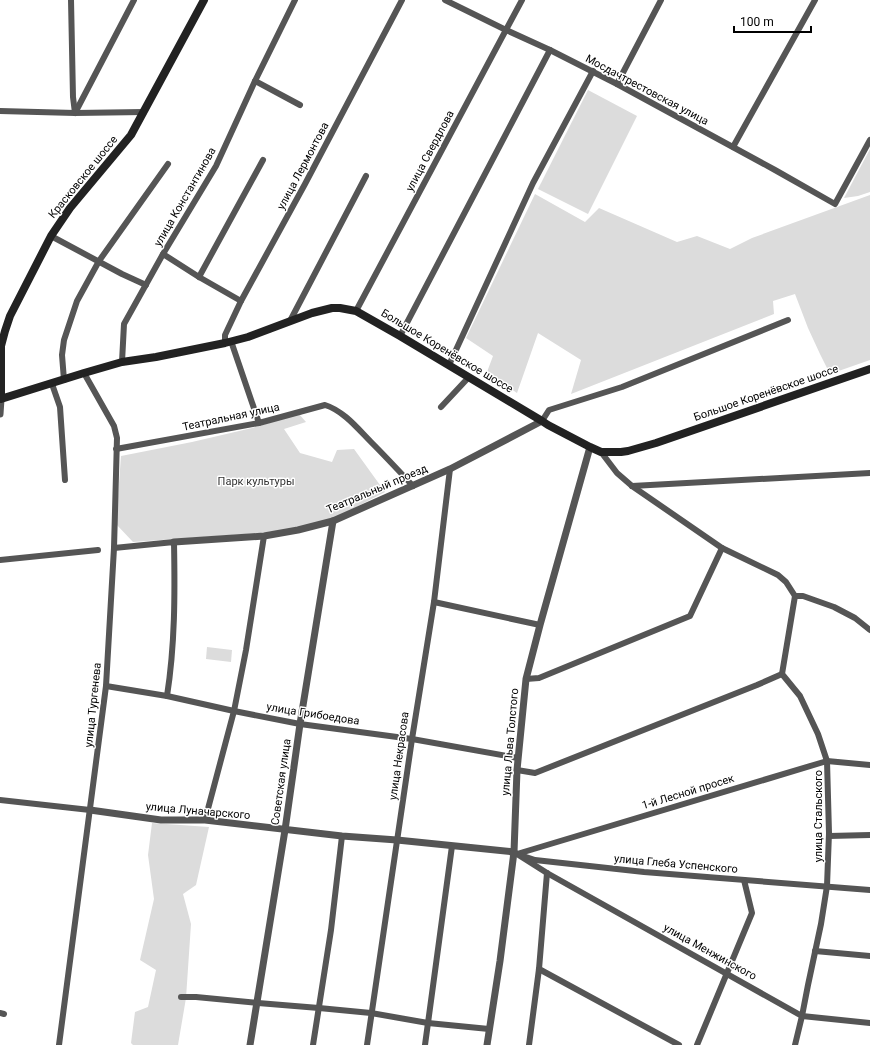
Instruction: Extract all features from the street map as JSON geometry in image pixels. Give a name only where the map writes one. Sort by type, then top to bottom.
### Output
[{"type":"main road","name":"Красковское шоссе","points":[[1,399],[1,350],[10,316],[51,236],[70,208],[131,135],[204,0]]},
{"type":"main road","name":"Большое Коренёвское шоссе","points":[[1,399],[122,362],[156,357],[248,337],[312,313],[332,308],[356,311],[548,425],[601,452],[628,451],[656,443],[870,369]]},
{"type":"street","points":[[71,0],[73,97],[75,113]]},
{"type":"street","points":[[75,113],[134,0]]},
{"type":"street","name":"улица Константинова","points":[[122,362],[124,324],[163,254],[216,166],[255,81],[296,0]]},
{"type":"street","name":"улица Лермонтова","points":[[228,342],[225,335],[241,301],[305,184],[402,0]]},
{"type":"street","name":"Мосдачтрестовская улица","points":[[446,0],[617,84],[776,170],[835,204],[870,140]]},
{"type":"street","name":"улица Свердлова","points":[[356,311],[522,0]]},
{"type":"street","points":[[617,84],[661,0]]},
{"type":"street","points":[[733,147],[815,0]]},
{"type":"street","points":[[400,336],[550,50]]},
{"type":"street","points":[[449,365],[533,183],[593,72]]},
{"type":"street","points":[[255,81],[300,105]]},
{"type":"street","points":[[0,111],[75,113],[144,112]]},
{"type":"street","points":[[199,277],[263,160]]},
{"type":"street","points":[[64,380],[62,355],[64,340],[78,301],[99,261],[168,164]]},
{"type":"street","points":[[290,321],[366,176]]},
{"type":"street","points":[[51,236],[122,274],[146,284]]},
{"type":"street","points":[[163,254],[241,301]]},
{"type":"street","points":[[542,421],[549,410],[622,387],[788,320]]},
{"type":"street","points":[[228,342],[259,423]]},
{"type":"street","name":"улица Тургенева","points":[[59,1045],[106,686],[114,548],[117,438],[114,426],[84,373]]},
{"type":"street","points":[[442,407],[469,377]]},
{"type":"street","points":[[52,384],[60,407],[65,480]]},
{"type":"street","points":[[0,414],[1,399]]},
{"type":"street","name":"Театральная улица","points":[[116,449],[259,423],[325,405],[331,407],[356,427],[413,486]]},
{"type":"street","name":"Театральный проезд","points":[[114,548],[264,536],[298,530],[333,521],[450,469],[542,421]]},
{"type":"street","name":"улица Льва Толстого","points":[[487,1045],[515,853],[517,770],[526,679],[590,447]]},
{"type":"street","points":[[517,770],[535,773],[782,674],[795,596],[786,582],[778,575],[722,548],[632,486],[617,473],[601,452]]},
{"type":"street","name":"улица Некрасова","points":[[367,1045],[412,739],[434,602],[450,469]]},
{"type":"street","points":[[632,486],[870,473]]},
{"type":"street","name":"Советская улица","points":[[250,1045],[258,1003],[300,724],[333,521]]},
{"type":"street","points":[[205,820],[234,711],[246,650],[264,536]]},
{"type":"street","points":[[167,696],[171,672],[175,609],[174,542]]},
{"type":"street","points":[[526,679],[539,678],[690,616],[722,548]]},
{"type":"street","points":[[0,560],[98,550]]},
{"type":"street","points":[[795,596],[803,596],[834,607],[855,618],[870,630]]},
{"type":"street","points":[[434,602],[540,625]]},
{"type":"street","name":"улица Стальского","points":[[782,674],[800,696],[818,734],[827,761],[829,836],[827,886],[821,924],[795,1045]]},
{"type":"street","name":"улица Грибоедова","points":[[106,686],[167,696],[300,724],[412,739],[518,758]]},
{"type":"street","name":"1-й Лесной просек","points":[[515,853],[827,761],[870,765]]},
{"type":"street","name":"улица Луначарского","points":[[0,800],[161,820],[205,820],[285,830],[515,853]]},
{"type":"street","points":[[829,836],[870,835]]},
{"type":"street","points":[[313,1045],[331,930],[342,836]]},
{"type":"street","points":[[425,1045],[452,846]]},
{"type":"street","points":[[515,853],[547,873],[539,969],[529,1045]]},
{"type":"street","name":"улица Глеба Успенского","points":[[515,853],[536,860],[628,870],[870,890]]},
{"type":"street","name":"улица Менжинского","points":[[547,873],[802,1016],[870,1023]]},
{"type":"street","points":[[698,1045],[752,913],[744,880]]},
{"type":"street","points":[[815,950],[870,956]]},
{"type":"street","points":[[539,969],[679,1045]]},
{"type":"street","points":[[182,997],[371,1013],[428,1023],[489,1030]]},
{"type":"green space","points":[[588,90],[637,116],[588,214],[538,189]]},
{"type":"green space","points":[[870,149],[870,192],[844,198]]},
{"type":"green space","points":[[535,194],[585,222],[599,208],[677,242],[697,236],[730,249],[752,238],[870,195],[870,360],[830,374],[808,328],[795,294],[773,301],[774,314],[571,394],[581,360],[538,333],[517,393],[487,372],[493,356],[466,338]]},
{"type":"green space","name":"Парк культуры","points":[[299,414],[306,422],[284,429],[300,453],[332,462],[337,450],[354,449],[385,492],[341,515],[306,527],[260,533],[133,542],[116,524],[121,456],[252,428]]},
{"type":"green space","points":[[207,647],[232,650],[231,662],[206,659]]},
{"type":"green space","points":[[152,823],[209,827],[196,885],[183,894],[191,924],[186,998],[178,1045],[133,1045],[131,1043],[135,1012],[148,1007],[156,970],[140,960],[154,899],[148,855]]}]
